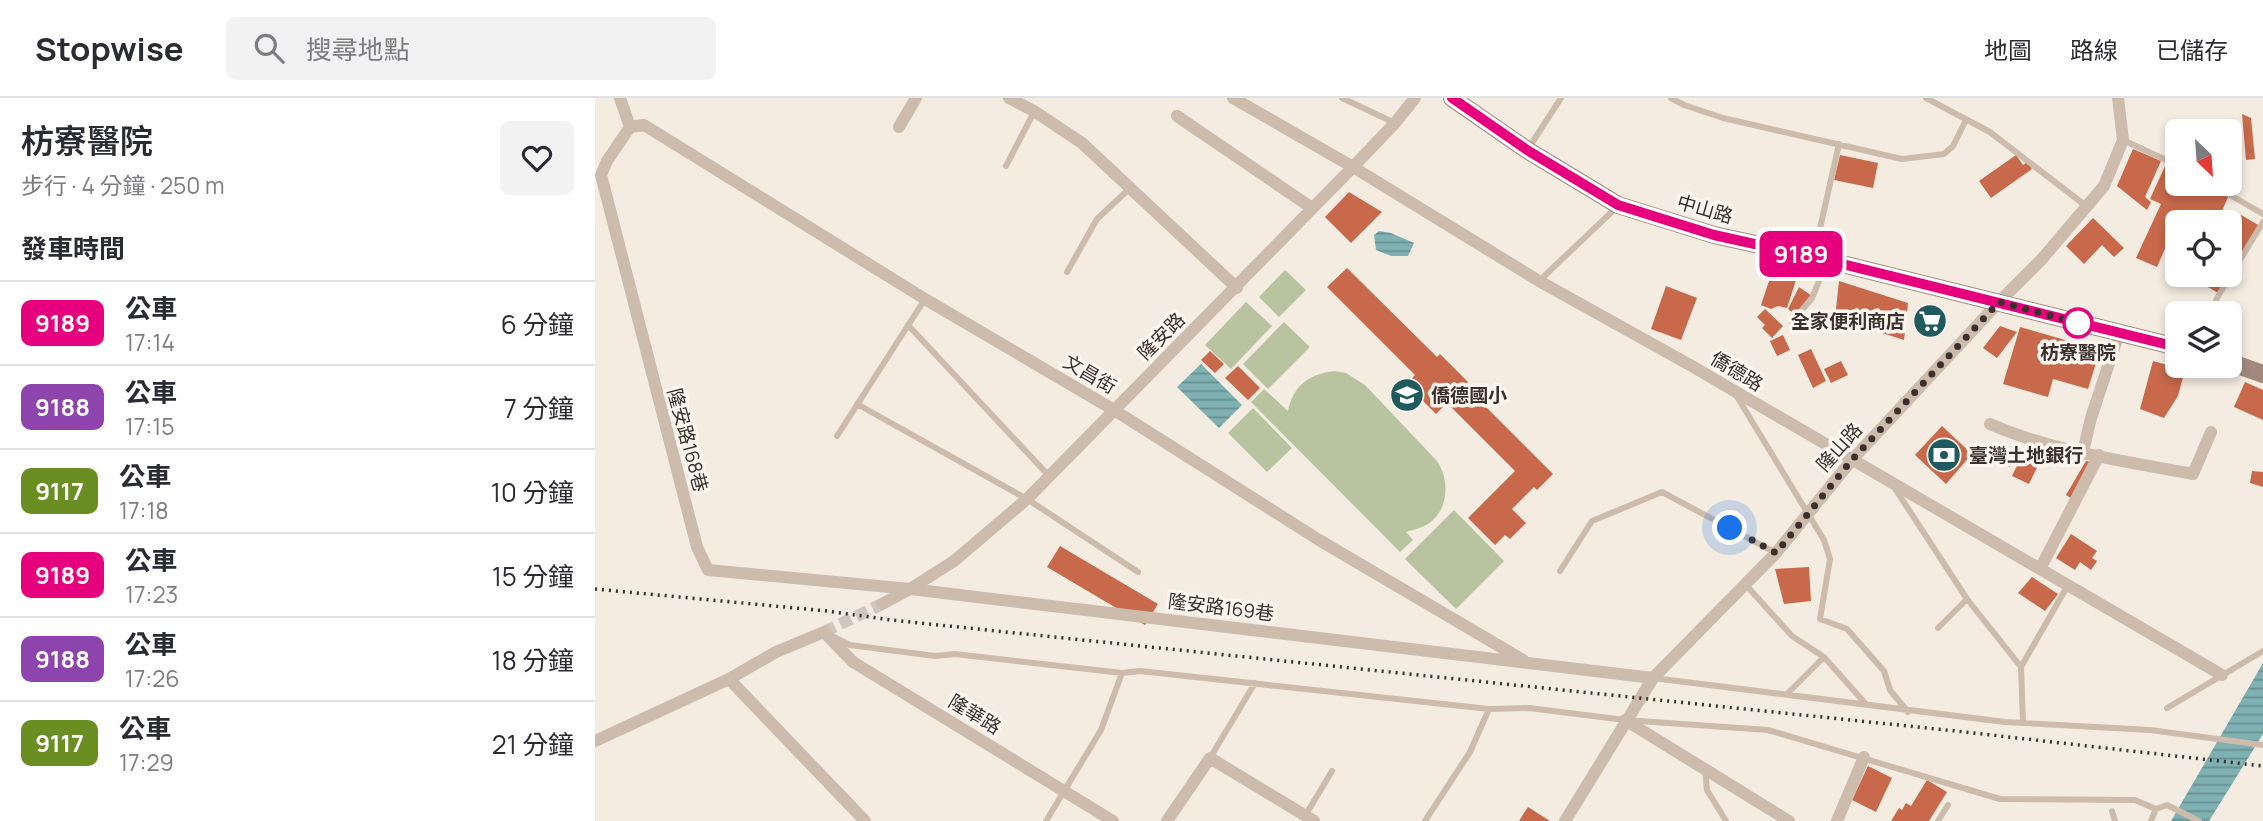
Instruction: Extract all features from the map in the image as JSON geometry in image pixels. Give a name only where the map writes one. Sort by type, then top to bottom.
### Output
[{"type":"street","points":[[619,98],[630,127]]},
{"type":"street","points":[[899,127],[916,98]]},
{"type":"street","points":[[1009,98],[1034,111],[1082,144],[1237,288]]},
{"type":"street","name":"僑德路","points":[[1233,98],[1353,167],[1539,281],[2222,674]]},
{"type":"street","name":"隆安路","points":[[881,604],[954,561],[1027,499],[1237,288],[1395,123],[1415,98]]},
{"type":"street","name":"中山路","points":[[1452,98],[1527,150],[1618,205],[1714,235],[2165,344]]},
{"type":"street","name":"隆山路","points":[[1565,821],[1653,678],[1776,553],[1851,461],[2088,207],[2104,186],[2123,141],[2118,98]]},
{"type":"street","points":[[1177,116],[1312,208]]},
{"type":"street","name":"文昌街","points":[[630,127],[644,125],[925,299],[1114,410],[1319,540],[1528,663]]},
{"type":"street","name":"隆安路168巷","points":[[630,127],[607,161],[601,175],[697,547],[708,570],[910,589]]},
{"type":"street","points":[[2083,452],[2091,418],[2119,333]]},
{"type":"street","points":[[2242,367],[2263,374]]},
{"type":"street","points":[[1990,424],[2017,436],[2099,456],[2193,474],[2211,432]]},
{"type":"street","points":[[2040,569],[2099,456]]},
{"type":"street","name":"隆安路169巷","points":[[910,589],[1653,678]]},
{"type":"street","points":[[595,741],[729,679],[776,652],[824,632]]},
{"type":"street","name":"隆華路","points":[[824,632],[853,662],[1113,821]]},
{"type":"street","points":[[729,679],[865,821]]},
{"type":"street","points":[[1625,720],[1789,821]]},
{"type":"street","points":[[1837,821],[1864,757]]},
{"type":"street","points":[[1167,821],[1210,758],[1307,819]]},
{"type":"lane","points":[[1342,98],[1395,123]]},
{"type":"lane","points":[[1527,150],[1561,98]]},
{"type":"lane","points":[[1671,98],[1723,118],[1902,159],[1944,154],[1953,146],[1966,120]]},
{"type":"lane","points":[[1926,98],[1990,132],[2088,207]]},
{"type":"lane","points":[[1006,166],[1034,111]]},
{"type":"lane","points":[[2123,141],[2165,160]]},
{"type":"lane","points":[[1792,322],[1811,298],[1821,259],[1839,144]]},
{"type":"lane","points":[[1067,272],[1097,219],[1129,189]]},
{"type":"lane","points":[[2232,196],[2263,214]]},
{"type":"lane","points":[[1539,281],[1618,205]]},
{"type":"lane","points":[[2216,301],[2263,222]]},
{"type":"lane","points":[[837,436],[925,299]]},
{"type":"lane","points":[[908,326],[1049,476]]},
{"type":"lane","points":[[1734,392],[1824,540],[1830,559],[1821,619],[1847,629],[1884,671],[1890,690],[1908,712]]},
{"type":"lane","points":[[857,404],[1027,499],[1138,572]]},
{"type":"lane","points":[[1893,485],[1967,599],[2021,667]]},
{"type":"lane","points":[[1560,570],[1592,521],[1662,492],[1776,553]]},
{"type":"lane","points":[[1745,584],[1792,636],[1824,657],[1865,704]]},
{"type":"lane","points":[[2023,722],[2021,667],[2068,585]]},
{"type":"lane","points":[[1938,628],[1967,599]]},
{"type":"lane","points":[[824,632],[850,645],[935,656],[955,654],[1122,673],[1140,671],[1489,709],[1529,708],[1625,720],[1768,730],[2000,799],[2135,800],[2156,809],[2167,805],[2199,821]]},
{"type":"lane","points":[[2167,708],[2263,651]]},
{"type":"lane","points":[[1787,694],[1824,657]]},
{"type":"lane","points":[[1046,821],[1101,730],[1122,673]]},
{"type":"lane","points":[[1653,678],[1865,704],[1908,712],[2005,722],[2150,730],[2263,745]]},
{"type":"lane","points":[[1210,758],[1255,683]]},
{"type":"lane","points":[[1425,821],[1470,752],[1489,709]]},
{"type":"lane","points":[[1704,768],[1707,790],[1726,821]]},
{"type":"lane","points":[[1307,819],[1332,771]]},
{"type":"lane","points":[[1938,821],[1948,805]]},
{"type":"lane","points":[[2151,821],[2156,809]]},
{"type":"lane","points":[[2112,811],[2115,821]]},
{"type":"green space","points":[[1285,270],[1306,290],[1279,317],[1259,297]]},
{"type":"green space","points":[[1246,302],[1272,326],[1231,369],[1205,345]]},
{"type":"green space","points":[[1284,322],[1310,347],[1268,389],[1243,364]]},
{"type":"green space","points":[[1334,371],[1346,373],[1365,385],[1437,461],[1444,477],[1444,503],[1440,511],[1428,524],[1406,532],[1413,540],[1400,552],[1251,402],[1264,389],[1288,411],[1290,402],[1303,383],[1317,375]]},
{"type":"green space","points":[[1253,408],[1292,448],[1267,472],[1228,433]]},
{"type":"green space","points":[[1454,510],[1504,561],[1456,609],[1405,559]]},
{"type":"water","points":[[1379,231],[1414,243],[1408,256],[1391,256],[1376,250],[1374,235]]},
{"type":"water","points":[[1201,364],[1242,405],[1219,428],[1177,387]]},
{"type":"water","points":[[2263,663],[2263,734],[2209,821],[2171,821]]},
{"type":"building","points":[[2242,114],[2251,118],[2255,159],[2246,160]]},
{"type":"building","points":[[2133,149],[2161,161],[2145,197],[2151,202],[2147,210],[2117,186]]},
{"type":"building","points":[[1840,155],[1878,163],[1873,188],[1834,180]]},
{"type":"building","points":[[2016,155],[2023,165],[2027,162],[2032,169],[1991,198],[1979,181]]},
{"type":"building","points":[[2165,166],[2165,196],[2229,196],[2222,210],[2165,210],[2165,249],[2157,267],[2136,258],[2161,204],[2150,199]]},
{"type":"building","points":[[1349,192],[1382,212],[1351,243],[1325,217]]},
{"type":"building","points":[[2242,216],[2260,226],[2242,257]]},
{"type":"building","points":[[2093,218],[2124,248],[2114,257],[2102,245],[2084,264],[2066,246]]},
{"type":"building","points":[[1347,268],[1437,357],[1440,354],[1468,382],[1464,385],[1553,474],[1537,490],[1534,487],[1512,509],[1526,523],[1510,539],[1505,535],[1495,545],[1468,518],[1515,471],[1447,403],[1436,414],[1406,384],[1415,375],[1327,287]]},
{"type":"building","points":[[1773,269],[1797,277],[1787,308],[1778,306],[1771,309],[1761,305]]},
{"type":"building","points":[[1839,281],[1908,303],[1904,340],[1835,318]]},
{"type":"building","points":[[1666,286],[1697,298],[1681,340],[1651,329]]},
{"type":"building","points":[[1799,287],[1812,296],[1797,316],[1788,309]]},
{"type":"building","points":[[2208,287],[2224,287],[2220,294]]},
{"type":"building","points":[[1765,309],[1783,326],[1772,338],[1762,328],[1765,325],[1757,317]]},
{"type":"building","points":[[2000,326],[2017,332],[1997,358],[1983,348]]},
{"type":"building","points":[[2020,327],[2100,350],[2088,389],[2053,379],[2048,397],[2003,384]]},
{"type":"building","points":[[1783,335],[1790,350],[1777,356],[1770,341]]},
{"type":"building","points":[[1811,349],[1826,381],[1813,388],[1798,355]]},
{"type":"building","points":[[1210,351],[1224,364],[1215,373],[1201,360]]},
{"type":"building","points":[[1841,361],[1848,375],[1831,383],[1824,369]]},
{"type":"building","points":[[2153,361],[2165,364],[2165,378],[2183,378],[2178,396],[2164,418],[2140,409]]},
{"type":"building","points":[[1238,366],[1260,388],[1248,400],[1225,378]]},
{"type":"building","points":[[2245,382],[2263,390],[2263,420],[2234,407]]},
{"type":"building","name":"臺灣土地銀行","points":[[1942,426],[1972,454],[1946,484],[1915,455]]},
{"type":"building","points":[[2027,445],[2044,453],[2029,484],[2012,476]]},
{"type":"building","points":[[2007,450],[2016,455],[2010,467],[2001,463]]},
{"type":"building","points":[[2086,461],[2096,463],[2075,501],[2066,495]]},
{"type":"building","points":[[2252,471],[2263,472],[2263,487],[2250,483]]},
{"type":"building","points":[[2071,534],[2097,551],[2092,558],[2097,561],[2091,570],[2080,562],[2075,570],[2056,558]]},
{"type":"building","points":[[1060,546],[1158,604],[1145,625],[1047,567]]},
{"type":"building","points":[[1809,567],[1811,601],[1784,604],[1775,569]]},
{"type":"building","points":[[2032,577],[2058,594],[2045,611],[2018,593]]},
{"type":"building","points":[[1868,766],[1892,778],[1876,812],[1852,800]]},
{"type":"building","points":[[1927,780],[1947,792],[1929,821],[1891,821],[1899,808],[1902,810],[1906,803],[1911,806]]},
{"type":"building","points":[[1528,807],[1550,821],[1519,821]]},
{"type":"tunnel","points":[[824,632],[882,604]]},
{"type":"railway","points":[[595,589],[827,611],[2263,766]]},
{"type":"bus line","name":"9189","points":[[1452,98],[1527,150],[1618,205],[1714,235],[1814,257],[2165,344]]},
{"type":"place","name":"全家便利商店","points":[[1930,321]]},
{"type":"place","name":"枋寮醫院","points":[[2078,323]]},
{"type":"place","name":"僑德國小","points":[[1407,395]]},
{"type":"place","name":"臺灣土地銀行","points":[[1944,455]]},
{"type":"route","points":[[1730,528],[1776,553],[1851,461],[1999,302],[2078,323]]}]
